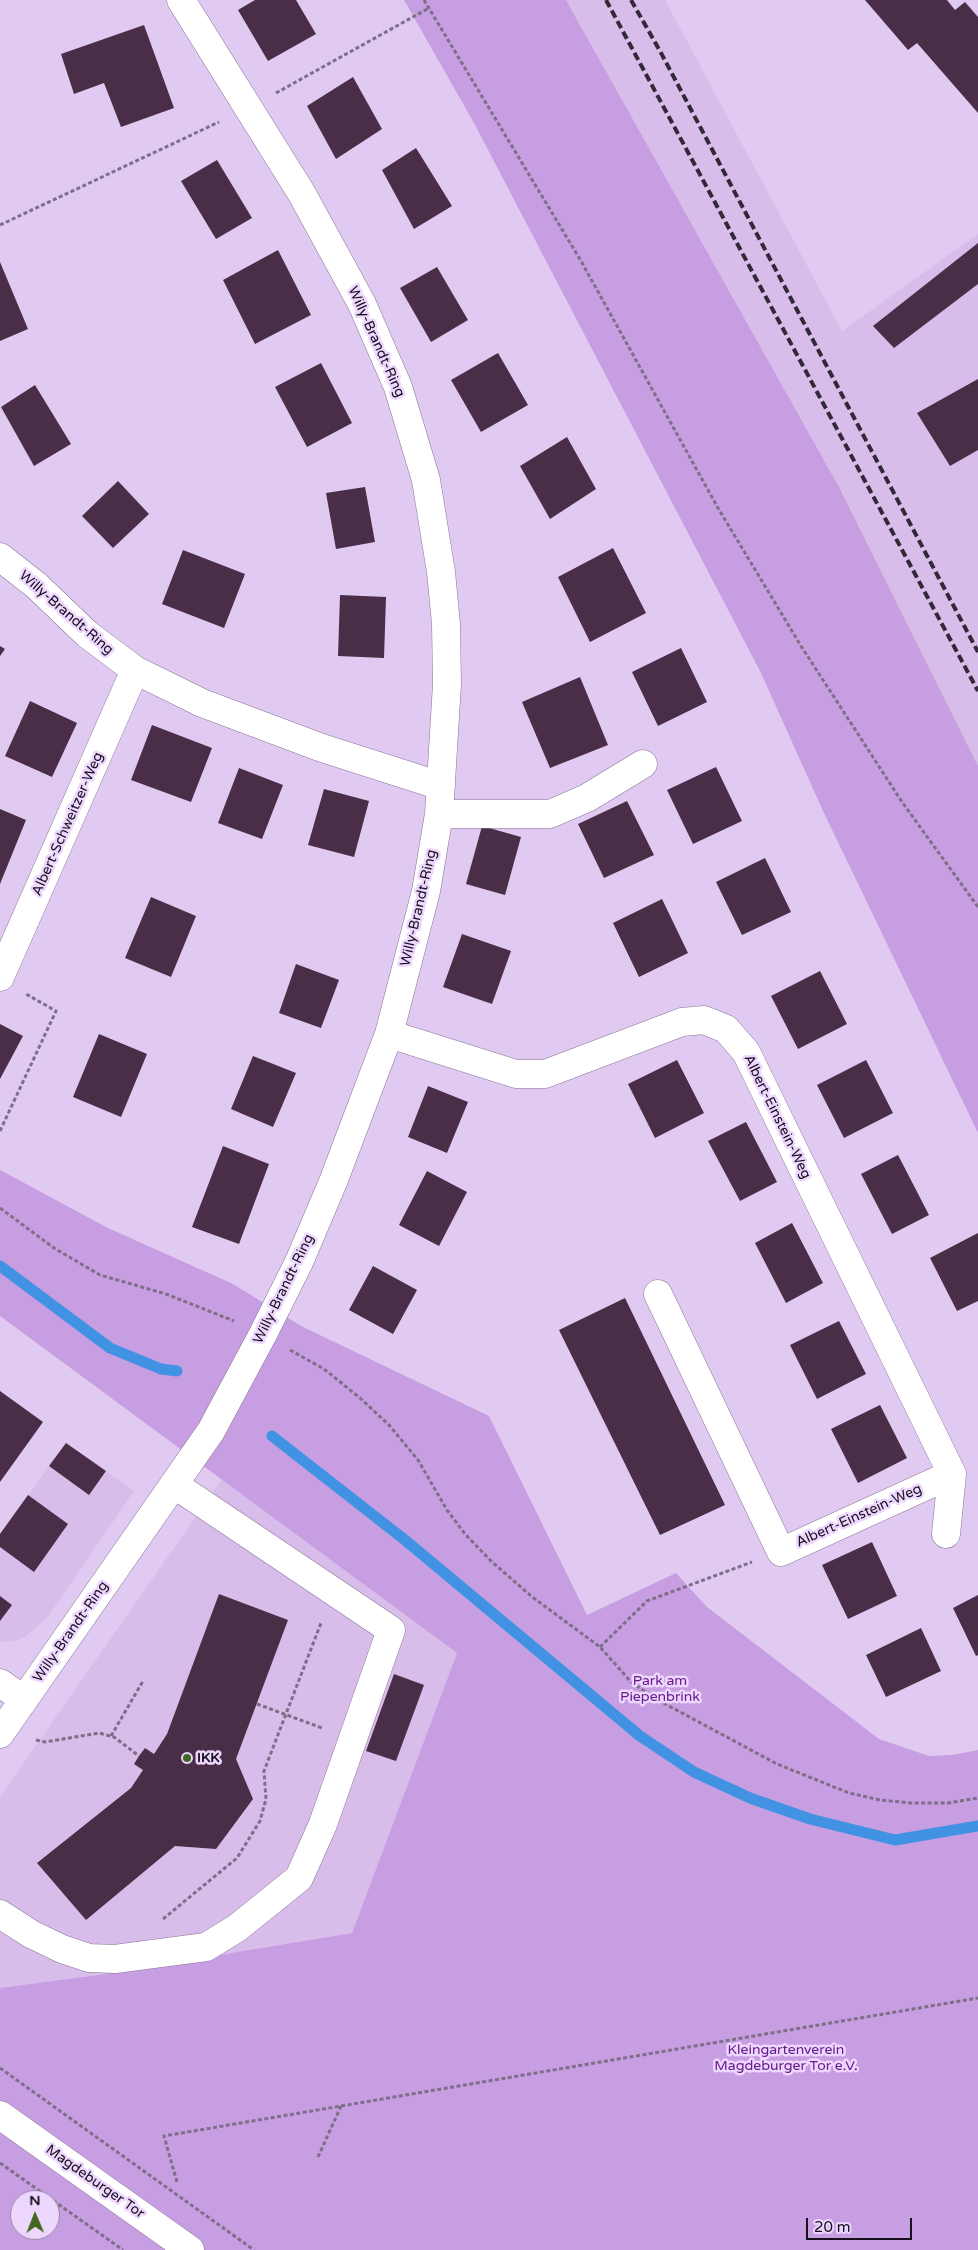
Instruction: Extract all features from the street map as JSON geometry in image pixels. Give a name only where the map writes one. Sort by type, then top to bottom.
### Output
[{"type":"street","name":"Willy-Brandt-Ring","points":[[1,1733],[211,1431],[299,1262],[333,1182],[389,1034],[426,890],[439,814],[447,684],[446,624],[441,572],[426,480],[398,387],[362,304],[302,194],[180,0]]},
{"type":"street","name":"Willy-Brandt-Ring","points":[[0,557],[38,586],[87,634],[135,670],[202,703],[322,748],[440,786]]},
{"type":"street","name":"Albert-Schweitzer-Weg","points":[[0,977],[135,670]]},
{"type":"street","points":[[439,814],[550,814],[587,798],[643,764]]},
{"type":"street","name":"Albert-Einstein-Weg","points":[[389,1034],[516,1074],[545,1074],[682,1022],[704,1020],[726,1029],[746,1052],[952,1474],[781,1552],[658,1294]]},
{"type":"street","points":[[946,1534],[952,1474]]},
{"type":"street","points":[[0,1914],[31,1934],[62,1949],[89,1958],[115,1959],[206,1947],[237,1928],[300,1878],[323,1824],[391,1630],[175,1485]]},
{"type":"street","points":[[0,1683],[23,1699]]},
{"type":"street","name":"Magdeburger Tor","points":[[0,2115],[190,2250]]},
{"type":"path","points":[[424,0],[581,262],[713,499],[801,646],[902,802],[978,907]]},
{"type":"path","points":[[0,1131],[56,1011],[24,992]]},
{"type":"path","points":[[0,1208],[54,1248],[100,1275],[166,1294],[219,1314],[263,1334],[324,1369],[360,1398],[389,1425],[418,1460],[447,1510],[484,1555],[531,1596],[600,1647],[631,1682],[656,1700],[786,1768],[849,1793],[880,1800],[911,1803],[939,1803],[978,1798]]},
{"type":"path","points":[[600,1647],[647,1601],[781,1552]]},
{"type":"path","points":[[160,1921],[236,1858],[242,1851],[265,1809],[264,1771],[333,1591]]},
{"type":"path","points":[[111,1736],[143,1681]]},
{"type":"path","points":[[257,1704],[352,1740]]},
{"type":"path","points":[[1,1733],[45,1742],[99,1733],[111,1736],[139,1756]]},
{"type":"path","points":[[177,2182],[164,2136],[978,1998]]},
{"type":"path","points":[[0,2068],[254,2250]]},
{"type":"path","points":[[318,2158],[341,2106]]},
{"type":"path","points":[[0,2162],[124,2250]]},
{"type":"shaded area","points":[[566,0],[665,0],[842,331],[978,234],[978,766],[839,487]]},
{"type":"shaded area","points":[[66,1443],[134,1491],[47,1618],[25,1637],[15,1641],[0,1642],[0,1534]]},
{"type":"shaded area","points":[[222,1479],[457,1653],[352,1933],[98,1975],[0,1988],[0,1797]]},
{"type":"green space","points":[[404,0],[566,0],[839,487],[978,766],[978,1133],[823,811],[761,673],[474,123]]},
{"type":"green space","points":[[0,1170],[108,1228],[233,1284],[301,1326],[489,1416],[587,1615],[676,1573],[707,1607],[879,1739],[929,1756],[952,1755],[978,1750],[978,2250],[0,2250],[0,1988],[98,1975],[352,1933],[457,1653],[0,1316]]},
{"type":"building","points":[[255,0],[296,0],[316,34],[268,61],[238,10]]},
{"type":"building","points":[[865,0],[947,0],[955,10],[965,2],[978,17],[978,113],[917,43],[908,50]]},
{"type":"building","points":[[144,25],[174,108],[121,127],[104,83],[74,94],[61,54]]},
{"type":"building","points":[[353,77],[382,129],[336,159],[307,106]]},
{"type":"building","points":[[416,148],[452,206],[414,229],[382,170]]},
{"type":"building","points":[[217,160],[252,218],[216,239],[181,181]]},
{"type":"building","points":[[978,243],[978,284],[894,348],[873,326]]},
{"type":"building","points":[[278,250],[311,315],[255,344],[223,280]]},
{"type":"building","points":[[0,262],[28,329],[0,341]]},
{"type":"building","points":[[437,267],[468,320],[431,342],[400,288]]},
{"type":"building","points":[[498,353],[528,405],[481,432],[451,380]]},
{"type":"building","points":[[321,363],[352,423],[307,447],[275,387]]},
{"type":"building","points":[[978,379],[978,450],[950,466],[917,413]]},
{"type":"building","points":[[35,385],[71,444],[34,466],[1,407]]},
{"type":"building","points":[[567,437],[596,489],[550,519],[520,466]]},
{"type":"building","points":[[118,481],[149,514],[113,548],[82,516]]},
{"type":"building","points":[[365,487],[375,542],[336,549],[326,493]]},
{"type":"building","points":[[613,548],[646,613],[590,642],[558,577]]},
{"type":"building","points":[[183,550],[245,574],[224,628],[162,604]]},
{"type":"building","points":[[340,595],[386,597],[384,658],[338,656]]},
{"type":"building","points":[[0,646],[5,649],[0,656]]},
{"type":"building","points":[[681,648],[707,702],[658,726],[632,672]]},
{"type":"building","points":[[580,677],[608,745],[550,768],[522,702]]},
{"type":"building","points":[[30,701],[77,723],[52,777],[5,756]]},
{"type":"building","points":[[152,725],[212,748],[191,802],[131,780]]},
{"type":"building","points":[[716,767],[742,821],[693,844],[667,790]]},
{"type":"building","points":[[239,768],[283,785],[262,839],[218,823]]},
{"type":"building","points":[[324,789],[369,801],[354,857],[308,845]]},
{"type":"building","points":[[627,801],[654,855],[604,878],[578,824]]},
{"type":"building","points":[[0,809],[26,820],[0,884]]},
{"type":"building","points":[[482,826],[521,837],[505,895],[466,884]]},
{"type":"building","points":[[765,858],[791,912],[742,935],[716,882]]},
{"type":"building","points":[[151,897],[196,916],[171,977],[125,958]]},
{"type":"building","points":[[662,899],[688,953],[639,977],[613,923]]},
{"type":"building","points":[[462,934],[511,951],[492,1004],[443,987]]},
{"type":"building","points":[[296,964],[339,980],[321,1028],[279,1013]]},
{"type":"building","points":[[820,971],[847,1024],[798,1049],[771,996]]},
{"type":"building","points":[[0,1024],[23,1036],[0,1079]]},
{"type":"building","points":[[99,1034],[147,1054],[121,1117],[73,1097]]},
{"type":"building","points":[[253,1056],[296,1073],[273,1127],[231,1109]]},
{"type":"building","points":[[677,1060],[704,1113],[655,1138],[628,1084]]},
{"type":"building","points":[[866,1060],[893,1113],[844,1138],[817,1085]]},
{"type":"building","points":[[428,1086],[468,1102],[447,1153],[408,1137]]},
{"type":"building","points":[[746,1122],[777,1182],[740,1201],[708,1141]]},
{"type":"building","points":[[223,1146],[269,1164],[239,1244],[192,1227]]},
{"type":"building","points":[[898,1155],[929,1215],[892,1234],[861,1174]]},
{"type":"building","points":[[427,1171],[467,1192],[439,1246],[399,1225]]},
{"type":"building","points":[[792,1223],[823,1283],[786,1303],[755,1243]]},
{"type":"building","points":[[978,1233],[978,1301],[957,1311],[930,1258]]},
{"type":"building","points":[[373,1266],[417,1290],[393,1334],[349,1310]]},
{"type":"building","points":[[625,1298],[725,1505],[660,1535],[559,1330]]},
{"type":"building","points":[[839,1321],[866,1374],[817,1399],[790,1345]]},
{"type":"building","points":[[0,1391],[43,1422],[0,1482]]},
{"type":"building","points":[[880,1405],[907,1458],[858,1483],[831,1429]]},
{"type":"building","points":[[66,1443],[106,1471],[89,1495],[49,1466]]},
{"type":"building","points":[[28,1495],[68,1524],[34,1572],[0,1547],[0,1534]]},
{"type":"building","points":[[872,1542],[897,1596],[848,1619],[822,1565]]},
{"type":"building","name":"IKK","points":[[219,1594],[288,1620],[236,1759],[253,1799],[216,1849],[175,1846],[86,1920],[37,1863],[131,1788],[143,1770],[134,1764],[139,1756],[145,1748],[154,1754],[167,1734]]},
{"type":"building","points":[[978,1595],[978,1655],[976,1656],[953,1608]]},
{"type":"building","points":[[0,1596],[12,1605],[0,1621]]},
{"type":"building","points":[[921,1628],[941,1671],[886,1697],[866,1655]]},
{"type":"building","points":[[394,1674],[424,1685],[396,1761],[366,1751]]},
{"type":"waterway","points":[[0,1266],[110,1348],[161,1369],[177,1371]]},
{"type":"waterway","points":[[272,1436],[405,1540],[640,1736],[694,1772],[750,1798],[810,1819],[895,1840],[978,1826]]},
{"type":"railway","points":[[606,0],[978,691]]},
{"type":"railway","points":[[631,0],[660,51],[978,652]]},
{"type":"place","name":"IKK","points":[[187,1758]]},
{"type":"park label","name":"Park am Piepenbrink","points":[[660,1689]]},
{"type":"park label","name":"Kleingartenverein Magdeburger Tor e.V.","points":[[786,2058]]}]
